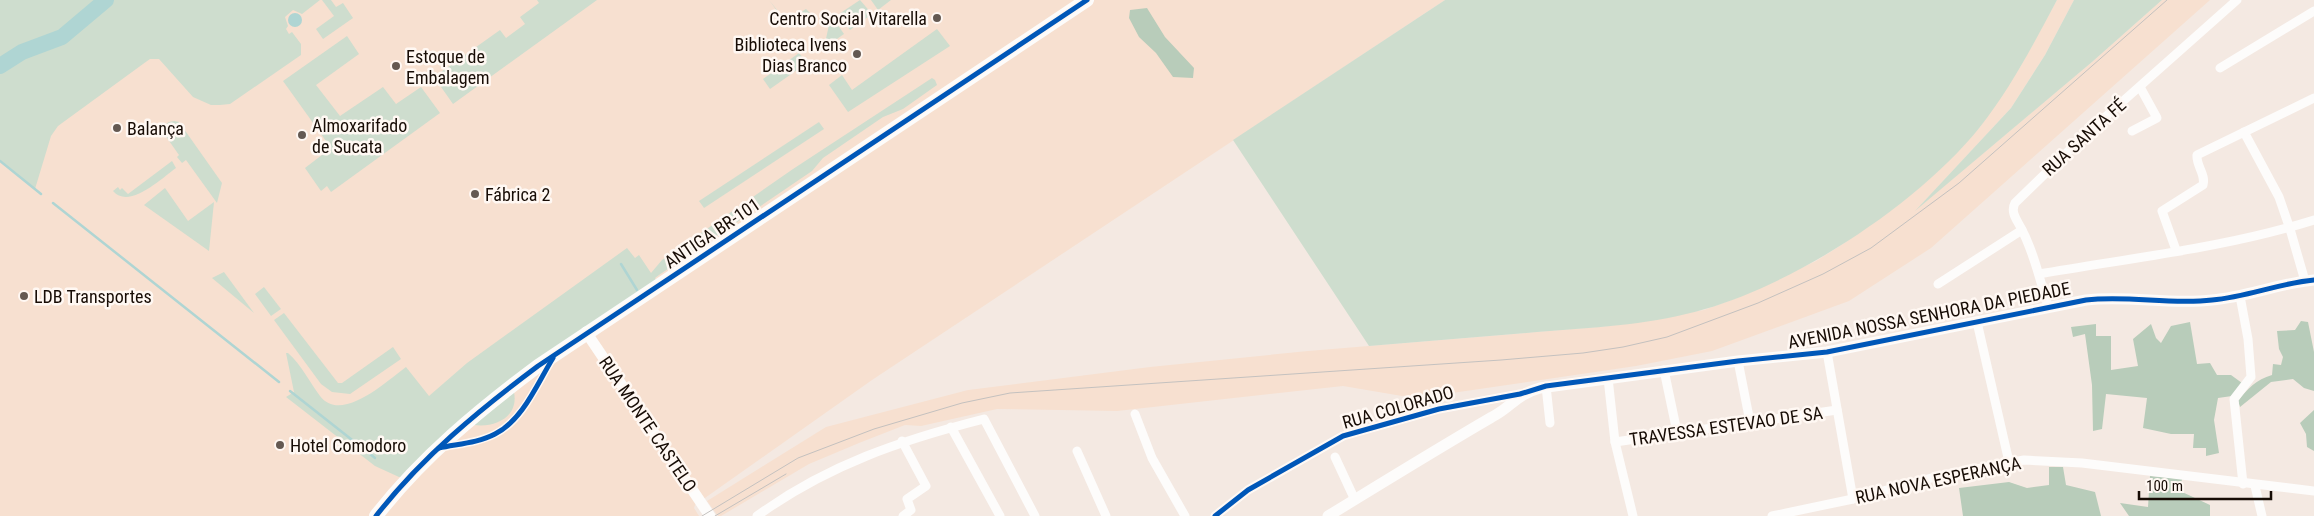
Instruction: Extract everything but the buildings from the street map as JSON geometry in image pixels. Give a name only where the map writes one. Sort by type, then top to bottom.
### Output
[{"type":"main road","name":"ANTIGA BR-101","points":[[376,516],[417,469],[486,405],[586,332],[1087,0]]},
{"type":"street","name":"RUA SANTA FÉ","points":[[2048,306],[2022,230],[2014,213],[2013,207],[2015,203],[2086,134],[2237,0]]},
{"type":"street","points":[[2220,68],[2314,12]]},
{"type":"street","points":[[2132,131],[2157,118],[2140,87]]},
{"type":"street","points":[[2176,250],[2162,211],[2203,185],[2203,175],[2196,160],[2200,154],[2314,98]]},
{"type":"street","points":[[2244,132],[2273,186],[2309,280]]},
{"type":"street","points":[[2038,274],[2244,240],[2290,229],[2314,220]]},
{"type":"street","points":[[1938,284],[2022,230]]},
{"type":"street","name":"AVENIDA NOSSA SENHORA DA PIEDADE","points":[[1520,394],[1546,386],[1738,361],[1827,352],[2048,306],[2104,298],[2195,302],[2240,296],[2309,280]]},
{"type":"street","points":[[2240,296],[2248,339],[2251,377],[2234,399],[2243,484]]},
{"type":"street","points":[[1978,322],[2009,462]]},
{"type":"street","name":"RUA MONTE CASTELO","points":[[586,332],[710,516]]},
{"type":"street","points":[[1827,352],[1853,499]]},
{"type":"street","points":[[1738,361],[1750,422]]},
{"type":"street","points":[[1664,370],[1677,432]]},
{"type":"street","points":[[1608,378],[1615,442],[1633,516]]},
{"type":"street","points":[[1546,386],[1550,423]]},
{"type":"street","points":[[1328,516],[1445,443],[1494,417],[1508,407],[1520,394]]},
{"type":"street","name":"RUA COLORADO","points":[[1215,516],[1248,490],[1343,436],[1439,408],[1520,394]]},
{"type":"street","name":"TRAVESSA ESTEVAO DE SA","points":[[1615,442],[1837,410]]},
{"type":"street","points":[[1135,414],[1152,458],[1185,516]]},
{"type":"street","points":[[757,516],[823,475],[902,441],[984,419],[1035,516]]},
{"type":"street","points":[[951,427],[1000,516]]},
{"type":"street","points":[[902,441],[926,486],[907,499],[912,510],[903,516]]},
{"type":"street","points":[[1077,451],[1106,516]]},
{"type":"street","points":[[1335,457],[1355,500]]},
{"type":"street","name":"RUA NOVA ESPERANÇA","points":[[1772,516],[1853,499],[1935,477],[2009,462],[2035,460],[2082,463],[2255,486],[2314,491]]},
{"type":"street","points":[[2255,486],[2262,516]]},
{"type":"shaded area","points":[[207,0],[1445,0],[872,380],[695,505],[694,508],[699,516],[0,516],[0,144]]},
{"type":"shaded area","points":[[2057,0],[2074,0],[2045,55],[2011,108],[1919,207],[2092,62],[2162,0],[2210,0],[1931,248],[1849,301],[1712,351],[1636,366],[1452,393],[1402,396],[1343,386],[1117,411],[997,409],[921,426],[905,425],[809,464],[721,516],[718,516],[707,501],[826,427],[968,390],[1150,367],[1308,351],[1609,326],[1704,310],[1734,299],[1816,261],[1846,242],[1939,170],[1980,127],[2019,69]]},
{"type":"green space","points":[[0,0],[320,0],[302,14],[293,10],[285,17],[288,26],[286,29],[289,34],[292,32],[301,44],[301,55],[230,104],[211,105],[193,97],[159,59],[150,59],[58,126],[51,136],[35,189],[0,161]]},
{"type":"green space","points":[[322,0],[331,0],[336,7],[343,3],[353,18],[323,39],[316,29],[334,16]]},
{"type":"green space","points":[[537,0],[597,0],[453,104],[434,77],[500,30],[506,38],[525,24],[520,17],[539,3]]},
{"type":"green space","points":[[769,0],[786,21],[806,9],[810,13],[815,26],[813,27],[801,13],[786,23]]},
{"type":"green space","points":[[860,0],[872,14],[850,30],[839,14]]},
{"type":"green space","points":[[871,0],[891,0],[878,10]]},
{"type":"green space","points":[[1445,0],[2057,0],[2022,65],[2002,97],[1955,156],[1925,184],[1891,211],[1817,260],[1779,280],[1741,297],[1705,309],[1667,318],[1589,328],[1369,346],[1233,140]]},
{"type":"green space","points":[[2074,0],[2162,0],[2092,62],[1915,211],[2011,108],[2045,55]]},
{"type":"green space","points":[[1147,8],[1165,37],[1194,68],[1193,78],[1173,77],[1156,53],[1139,37],[1129,18],[1130,10]]},
{"type":"green space","points":[[833,18],[844,34],[824,48],[830,20]]},
{"type":"green space","points":[[937,29],[950,46],[848,112],[829,85],[842,75],[852,90]]},
{"type":"green space","points":[[347,36],[359,54],[316,85],[340,116],[383,87],[396,104],[421,87],[440,113],[331,192],[327,186],[321,191],[305,168],[331,148],[283,81]]},
{"type":"green space","points":[[799,53],[807,63],[770,89],[763,79]]},
{"type":"green space","points":[[932,78],[937,85],[903,109],[883,117],[823,158],[812,171],[659,275],[655,278],[659,285],[526,371],[410,476],[399,477],[375,466],[286,397],[294,392],[286,353],[297,363],[320,396],[329,403],[340,405],[351,403],[364,397],[406,367],[429,396],[467,363],[627,248],[635,258],[639,255],[651,273],[662,260],[793,169]]},
{"type":"green space","points":[[174,121],[179,122],[222,183],[217,203],[186,160],[182,163],[177,157],[179,155],[160,128]]},
{"type":"green space","points":[[819,122],[824,129],[704,208],[699,201]]},
{"type":"green space","points":[[172,161],[176,168],[154,185],[136,195],[120,196],[113,191],[118,187],[128,194]]},
{"type":"green space","points":[[165,188],[188,221],[214,202],[209,251],[144,205]]},
{"type":"green space","points":[[224,272],[254,313],[212,278]]},
{"type":"green space","points":[[264,287],[281,309],[271,316],[255,294]]},
{"type":"green space","points":[[284,313],[338,383],[342,383],[393,347],[401,359],[350,394],[332,392],[321,384],[274,320]]},
{"type":"green space","points":[[2301,321],[2308,322],[2314,352],[2314,391],[2304,388],[2293,379],[2271,382],[2240,407],[2238,401],[2249,388],[2261,379],[2272,375],[2273,364],[2281,365],[2283,357],[2279,349],[2277,331],[2295,330]]},
{"type":"green space","points":[[2190,322],[2197,364],[2210,363],[2217,375],[2231,375],[2242,383],[2232,396],[2218,398],[2214,420],[2219,453],[2206,456],[2206,448],[2193,448],[2194,434],[2171,434],[2143,428],[2147,398],[2106,394],[2102,429],[2093,431],[2092,385],[2085,334],[2073,337],[2071,327],[2096,324],[2096,336],[2111,336],[2111,370],[2138,366],[2133,339],[2151,324],[2156,338],[2161,343],[2171,326]]},
{"type":"green space","points":[[514,392],[515,401],[513,408],[504,419],[490,425],[474,425]]},
{"type":"green space","points":[[2314,410],[2314,451],[2307,447],[2306,434],[2300,423]]},
{"type":"green space","points":[[2049,467],[2063,467],[2066,485],[2095,492],[2101,516],[1963,516],[1959,488],[2009,482],[2027,488],[2049,485]]},
{"type":"green space","points":[[2150,476],[2182,479],[2180,491],[2210,505],[2210,516],[2129,516],[2120,503],[2148,507]]},
{"type":"water","points":[[292,13],[298,13],[302,20],[298,27],[292,27],[288,23],[288,17]]},
{"type":"waterway","points":[[0,66],[22,52],[62,37],[106,0]]},
{"type":"waterway","points":[[0,161],[41,194]]},
{"type":"waterway","points":[[53,203],[279,382]]},
{"type":"waterway","points":[[621,264],[637,290]]},
{"type":"waterway","points":[[290,391],[375,458]]},
{"type":"tram line","points":[[702,516],[798,458],[874,429],[962,403],[1010,393],[1501,360],[1583,353],[1623,347],[1667,337],[1758,303],[1823,274],[1871,248],[1959,183],[2167,0]]},
{"type":"tram line","points":[[715,516],[786,474]]},
{"type":"cycle path","points":[[376,516],[412,474],[452,435],[538,366],[1087,0]]},
{"type":"cycle path","points":[[1215,516],[1248,490],[1343,436],[1439,409],[1520,394],[1546,386],[1738,361],[1827,352],[2086,300],[2212,300],[2314,280]]},
{"type":"cycle path","points":[[439,448],[482,439],[505,428],[514,420],[528,401],[553,358]]},
{"type":"place","name":"Centro Social Vitarella","points":[[937,18]]},
{"type":"place","name":"Biblioteca Ivens Dias Branco","points":[[857,54]]},
{"type":"place","name":"Estoque de Embalagem","points":[[396,66]]},
{"type":"place","name":"Balança","points":[[117,128]]},
{"type":"place","name":"Almoxarifado de Sucata","points":[[302,135]]},
{"type":"place","name":"Fábrica 2","points":[[475,194]]},
{"type":"place","name":"LDB Transportes","points":[[24,296]]},
{"type":"place","name":"Hotel Comodoro","points":[[280,445]]}]
